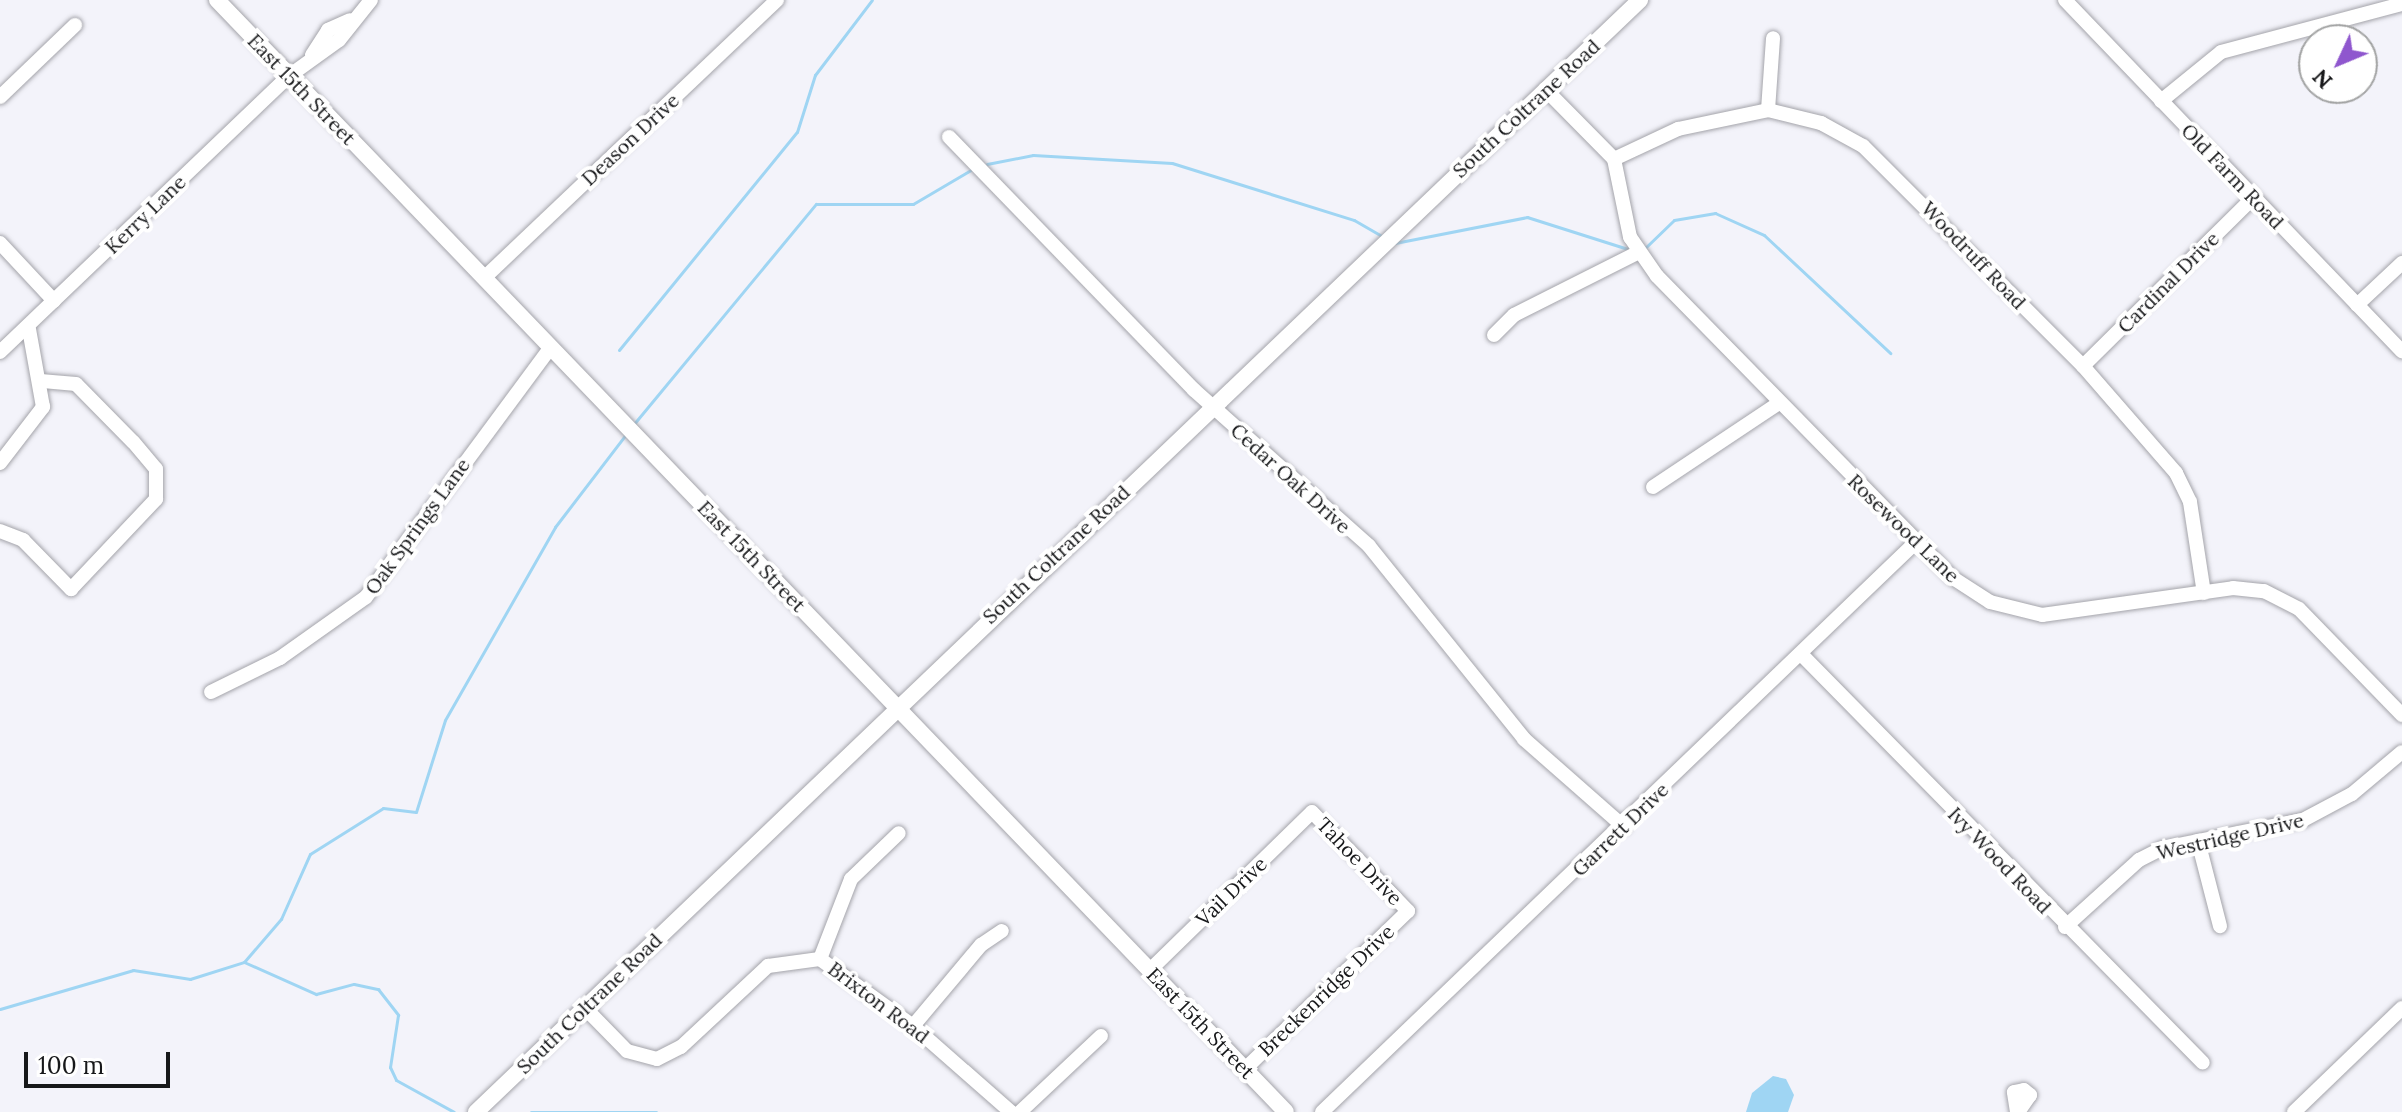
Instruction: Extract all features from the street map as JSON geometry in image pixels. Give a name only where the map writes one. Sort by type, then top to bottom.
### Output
[{"type":"main road","name":"East 15th Street","points":[[217,0],[1286,1112]]},
{"type":"main road","name":"South Coltrane Road","points":[[476,1112],[895,706],[1640,0]]},
{"type":"street","name":"Kerry Lane","points":[[0,352],[29,329],[54,301],[312,55],[328,30],[350,20],[371,0]]},
{"type":"street","name":"Deason Drive","points":[[484,278],[777,0]]},
{"type":"street","name":"Old Farm Road","points":[[2065,0],[2402,351]]},
{"type":"street","points":[[2161,101],[2221,52],[2402,4]]},
{"type":"street","points":[[0,97],[75,25]]},
{"type":"street","points":[[1768,110],[1773,38]]},
{"type":"street","points":[[1545,89],[1614,159]]},
{"type":"street","name":"Woodruff Road","points":[[1614,159],[1706,120],[1768,110],[1821,123],[1863,146],[2083,366],[2186,489],[2204,593]]},
{"type":"street","name":"Cedar Oak Drive","points":[[949,137],[1213,407],[1369,546],[1524,739],[1624,827]]},
{"type":"street","name":"Rosewood Lane","points":[[1614,159],[1637,249],[1779,403],[1915,543],[1990,602],[2042,615],[2250,589],[2287,601],[2402,715]]},
{"type":"street","name":"Cardinal Drive","points":[[2083,366],[2254,197]]},
{"type":"street","points":[[0,243],[54,301]]},
{"type":"street","points":[[1494,335],[1514,315],[1637,249]]},
{"type":"street","points":[[2357,305],[2402,263]]},
{"type":"street","points":[[0,463],[38,421],[43,381],[29,329]]},
{"type":"street","name":"Oak Springs Lane","points":[[211,692],[280,658],[366,597],[550,348]]},
{"type":"street","points":[[0,531],[23,540],[71,589],[148,514],[158,492],[150,462],[86,394],[70,381],[43,381]]},
{"type":"street","points":[[1653,487],[1779,403]]},
{"type":"street","name":"Garrett Drive","points":[[1322,1112],[1624,827],[1915,543]]},
{"type":"street","name":"Ivy Wood Road","points":[[1801,654],[2065,927],[2203,1063]]},
{"type":"street","name":"Westridge Drive","points":[[2065,927],[2139,860],[2198,841],[2311,817],[2402,752]]},
{"type":"street","name":"Vail Drive","points":[[1150,970],[1312,812]]},
{"type":"street","name":"Tahoe Drive","points":[[1312,812],[1408,911]]},
{"type":"street","points":[[820,959],[851,879],[899,833]]},
{"type":"street","points":[[2198,841],[2220,926]]},
{"type":"street","name":"Breckenridge Drive","points":[[1245,1069],[1408,911]]},
{"type":"street","points":[[913,1026],[981,945],[1002,931]]},
{"type":"street","name":"Brixton Road","points":[[585,1008],[627,1051],[657,1059],[681,1047],[768,966],[820,959],[913,1026],[1011,1112]]},
{"type":"street","points":[[2294,1112],[2402,1008]]},
{"type":"street","points":[[1020,1112],[1101,1036]]},
{"type":"water","points":[[1773,1076],[1786,1079],[1794,1095],[1788,1112],[1746,1112],[1752,1093]]},
{"type":"waterway","points":[[619,350],[797,132],[815,75],[872,0]]},
{"type":"waterway","points":[[987,164],[1033,155],[1172,163],[1354,220],[1385,238]]},
{"type":"waterway","points":[[633,425],[816,204],[913,204],[974,168]]},
{"type":"waterway","points":[[1645,248],[1674,220],[1715,213],[1764,235],[1890,353]]},
{"type":"waterway","points":[[1395,243],[1527,217],[1631,250]]},
{"type":"waterway","points":[[244,962],[281,919],[310,854],[383,808],[416,812],[445,720],[555,527],[626,434]]},
{"type":"waterway","points":[[244,962],[316,994],[354,984],[378,989],[398,1015],[390,1067],[396,1080],[454,1112]]},
{"type":"waterway","points":[[0,1009],[133,970],[190,979],[244,962]]},
{"type":"waterway","points":[[531,1112],[656,1112]]}]
